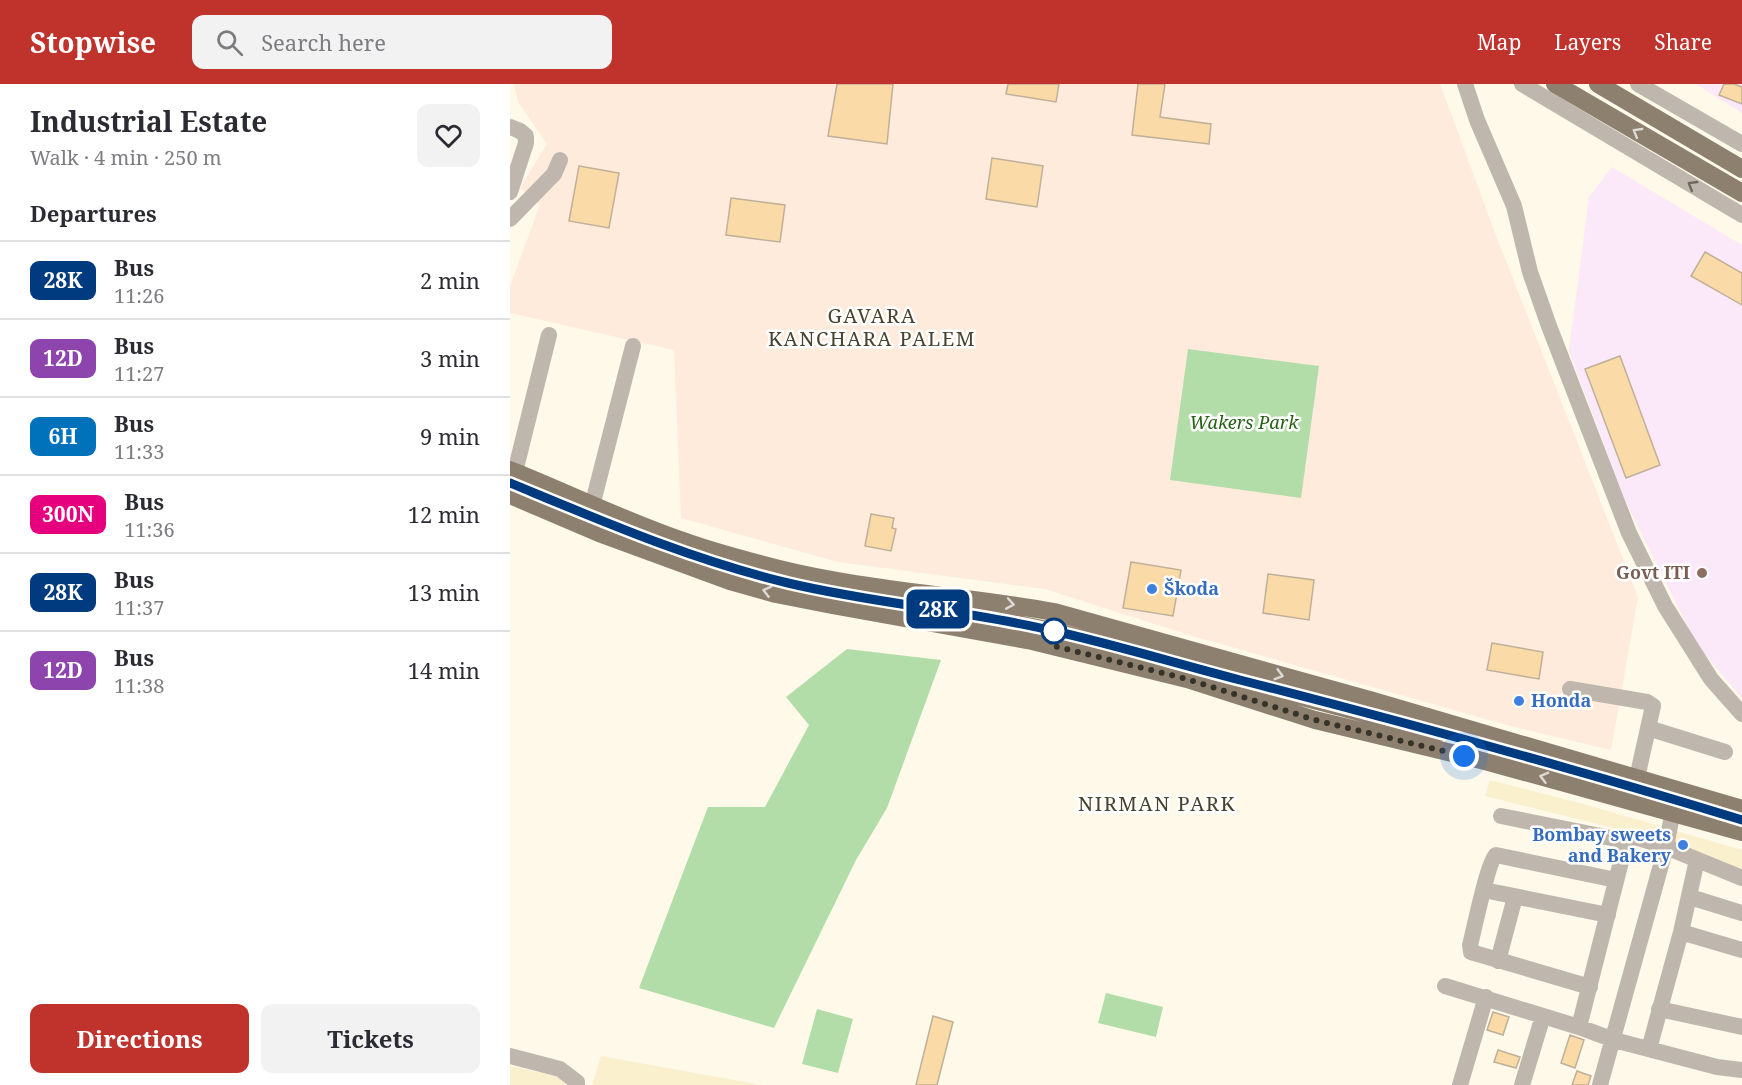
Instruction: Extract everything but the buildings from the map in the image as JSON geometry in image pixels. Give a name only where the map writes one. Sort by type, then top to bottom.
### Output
[{"type":"main road","points":[[1555,84],[1742,194]]},
{"type":"main road","points":[[1598,84],[1742,169]]},
{"type":"main road","points":[[512,475],[684,542],[776,568],[850,584],[1002,603],[1054,612],[1373,701],[1742,809]]},
{"type":"main road","points":[[512,475],[634,534],[676,550],[788,583],[1053,631],[1350,708],[1742,820]]},
{"type":"main road","points":[[510,495],[684,566],[753,588],[820,603],[1032,641],[1187,679],[1315,720],[1485,761],[1673,811],[1742,832]]},
{"type":"street","points":[[1466,84],[1476,120],[1514,206],[1530,272],[1549,326],[1629,533],[1665,606],[1712,679],[1742,714]]},
{"type":"street","points":[[1522,84],[1742,215]]},
{"type":"street","points":[[1644,86],[1742,144]]},
{"type":"street","points":[[510,128],[520,131],[525,136],[525,143],[510,192]]},
{"type":"street","points":[[510,219],[554,174],[560,160]]},
{"type":"street","points":[[512,475],[549,336]]},
{"type":"street","points":[[592,506],[633,346]]},
{"type":"street","points":[[1570,689],[1653,706],[1637,778]]},
{"type":"street","points":[[1648,728],[1725,752]]},
{"type":"street","points":[[1600,1085],[1666,847],[1673,811]]},
{"type":"street","points":[[1501,816],[1571,832],[1616,839],[1638,838],[1742,878]]},
{"type":"street","points":[[1579,1027],[1627,838]]},
{"type":"street","points":[[1590,987],[1474,954],[1470,949],[1484,890],[1492,860],[1496,855],[1616,880]]},
{"type":"street","points":[[1649,1049],[1690,897],[1697,860]]},
{"type":"street","points":[[1484,890],[1608,915]]},
{"type":"street","points":[[1498,961],[1515,897]]},
{"type":"street","points":[[1690,897],[1742,913]]},
{"type":"street","points":[[1681,932],[1742,950]]},
{"type":"street","points":[[1445,986],[1486,997],[1614,1040],[1717,1067],[1742,1070]]},
{"type":"street","points":[[1460,1085],[1486,997]]},
{"type":"street","points":[[1659,1009],[1742,1026]]},
{"type":"street","points":[[1522,1085],[1544,1016]]},
{"type":"street","points":[[510,1056],[560,1069],[577,1082],[577,1085]]},
{"type":"shaded area","points":[[514,84],[1440,84],[1495,233],[1638,597],[1611,750],[1510,726],[1189,635],[1045,589],[838,562],[681,518],[674,350],[510,313],[510,286],[540,205],[520,188],[547,144],[518,102]]},
{"type":"shaded area","points":[[1696,84],[1742,84],[1742,113]]},
{"type":"shaded area","points":[[1612,167],[1742,245],[1742,698],[1697,645],[1625,500],[1569,351],[1589,197]]},
{"type":"shaded area","points":[[1490,780],[1587,805],[1742,850],[1742,869],[1662,840],[1485,796]]},
{"type":"shaded area","points":[[601,1056],[762,1085],[592,1085]]},
{"type":"shaded area","points":[[510,1066],[565,1078],[566,1085],[510,1085]]},
{"type":"green space","name":"Wakers Park","points":[[1188,349],[1319,366],[1301,498],[1170,480]]},
{"type":"green space","points":[[847,649],[941,660],[887,808],[856,860],[774,1028],[639,988],[708,807],[765,807],[809,725],[786,697]]},
{"type":"green space","points":[[1106,993],[1163,1007],[1156,1037],[1098,1023]]},
{"type":"green space","points":[[817,1009],[853,1019],[838,1073],[802,1064]]},
{"type":"bus line","name":"28K","points":[[510,483],[676,550],[788,583],[1053,631],[1350,708],[1742,820]]},
{"type":"place","name":"Govt ITI","points":[[1702,573]]},
{"type":"place","name":"Škoda","points":[[1152,589]]},
{"type":"place","name":"Honda","points":[[1519,701]]},
{"type":"place","name":"Bombay sweets and Bakery","points":[[1683,845]]},
{"type":"district","name":"GAVARA KANCHARA PALEM","points":[[872,328]]},
{"type":"district","name":"NIRMAN PARK","points":[[1157,804]]},
{"type":"route","points":[[1054,631],[1050,645],[1187,679],[1315,720],[1464,756]]}]
